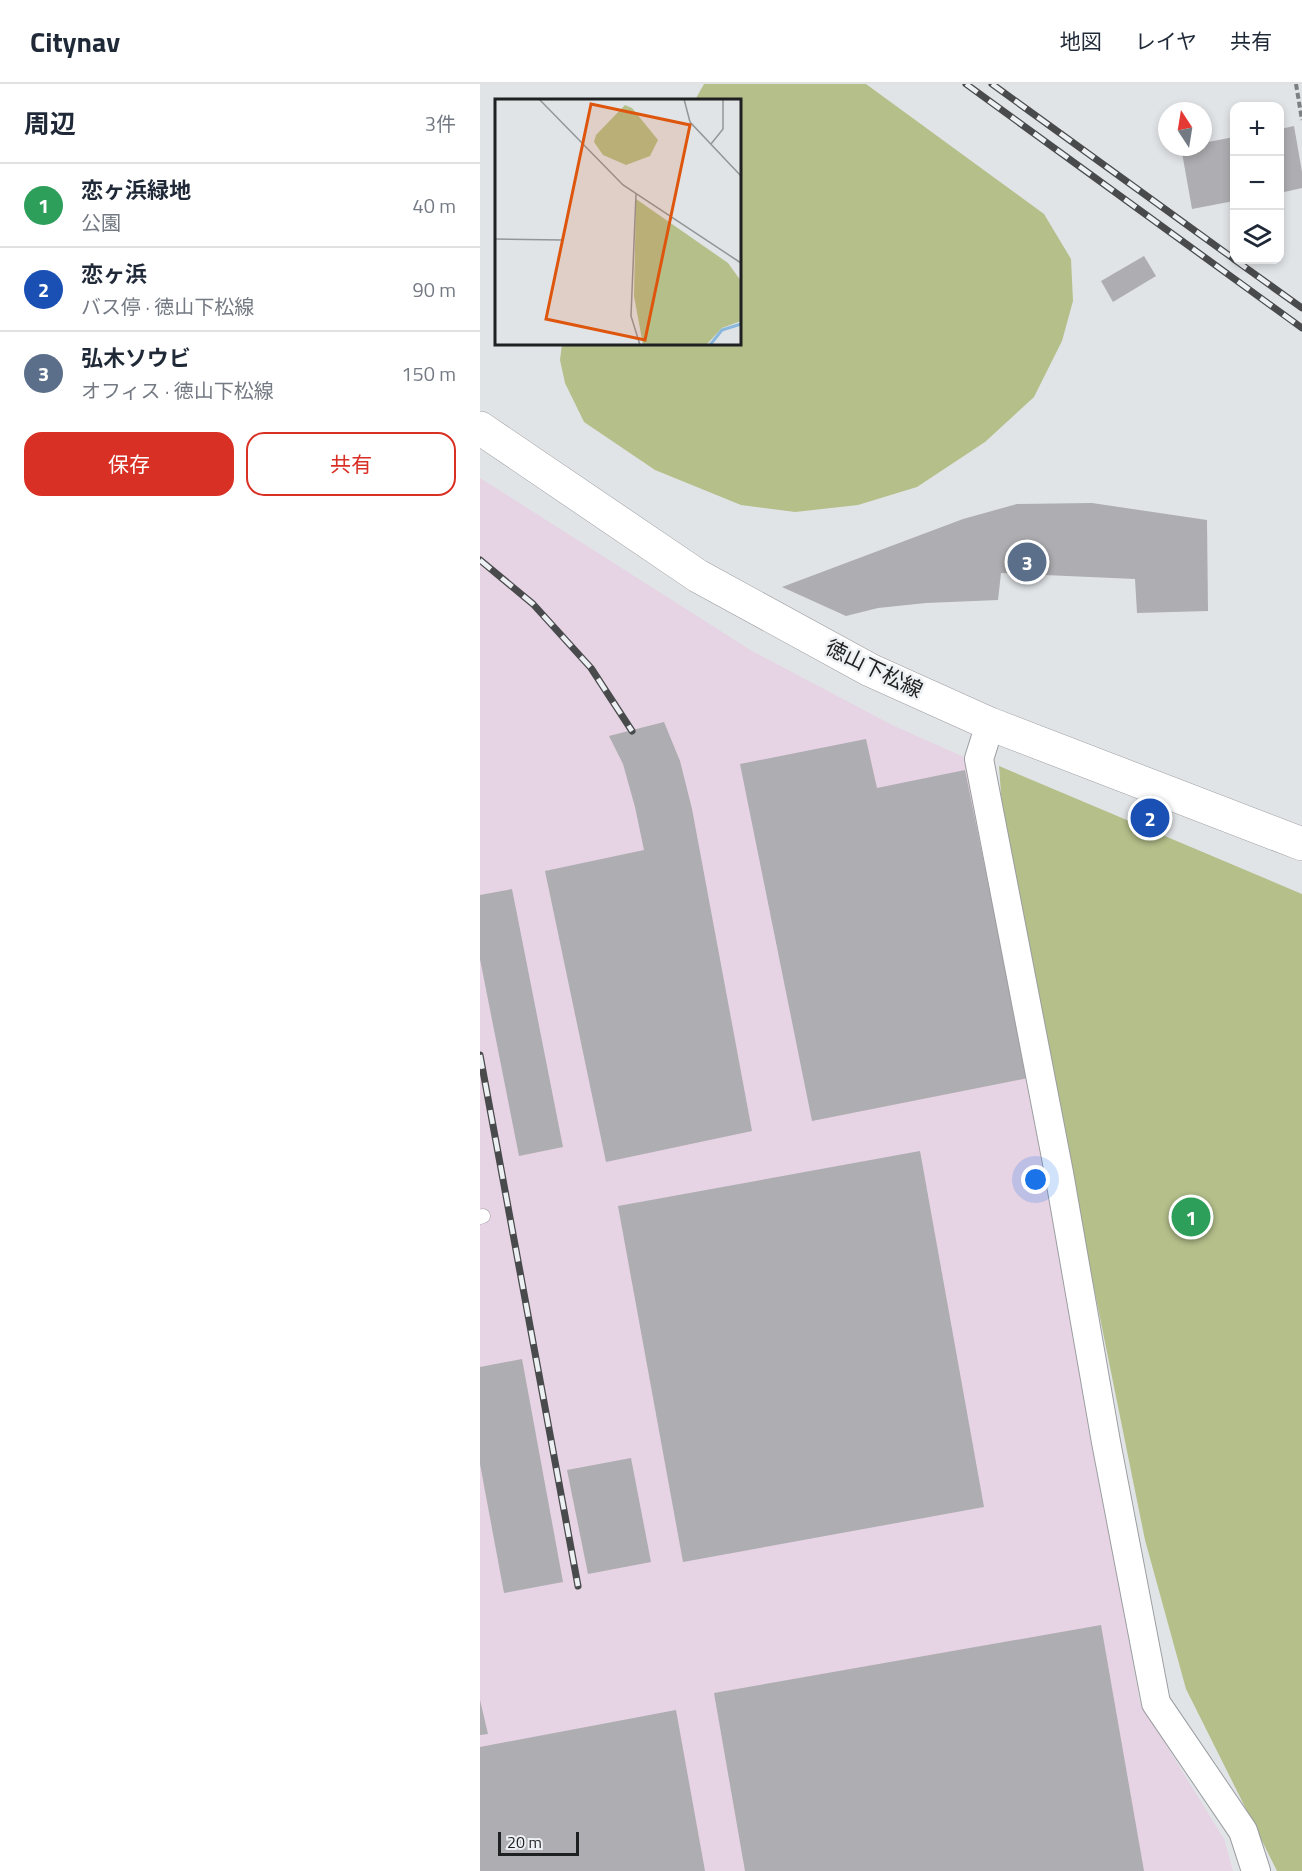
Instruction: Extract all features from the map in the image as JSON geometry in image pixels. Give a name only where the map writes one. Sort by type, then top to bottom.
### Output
[{"type":"main road","name":"徳山下松線","points":[[480,428],[698,576],[870,670],[990,724],[1302,844]]},
{"type":"street","points":[[990,724],[979,759],[1059,1173],[1106,1442],[1156,1702],[1243,1831],[1256,1871]]},
{"type":"path","points":[[1296,84],[1302,120]]},
{"type":"shaded area","points":[[480,478],[752,651],[892,725],[966,758],[1033,1082],[1140,1703],[1224,1839],[1233,1871],[480,1871]]},
{"type":"green space","points":[[704,84],[866,84],[1044,214],[1071,259],[1073,301],[1062,341],[1034,397],[985,442],[917,487],[858,505],[795,512],[741,505],[655,470],[584,422],[565,383],[560,360],[562,345],[741,345],[741,99],[696,99]]},
{"type":"green space","points":[[999,766],[1302,894],[1302,1871],[1277,1871],[1186,1689],[1145,1540],[1005,848]]},
{"type":"building","points":[[1294,126],[1302,172],[1302,188],[1284,192],[1284,156],[1284,128]]},
{"type":"building","points":[[1230,138],[1230,202],[1192,209],[1183,156],[1212,156],[1212,141]]},
{"type":"building","points":[[1144,256],[1156,276],[1113,302],[1101,281]]},
{"type":"building","points":[[1092,503],[1207,520],[1208,611],[1137,613],[1135,579],[1001,573],[998,600],[878,608],[846,616],[782,587],[963,519],[1017,504]]},
{"type":"building","points":[[664,722],[680,761],[692,809],[752,1131],[606,1162],[545,871],[644,850],[623,764],[609,736]]},
{"type":"building","points":[[866,739],[877,788],[965,770],[1028,1078],[812,1121],[740,764]]},
{"type":"building","points":[[512,889],[563,1147],[519,1156],[480,959],[480,895]]},
{"type":"building","points":[[920,1151],[984,1507],[683,1562],[618,1206]]},
{"type":"building","points":[[522,1359],[563,1582],[504,1593],[480,1464],[480,1367]]},
{"type":"building","points":[[631,1458],[651,1562],[588,1574],[567,1470]]},
{"type":"building","points":[[1101,1625],[1144,1871],[745,1871],[714,1693]]},
{"type":"building","points":[[480,1700],[488,1734],[480,1735]]},
{"type":"building","points":[[676,1710],[705,1871],[480,1871],[480,1747]]},
{"type":"railway","points":[[966,84],[1302,328]]},
{"type":"railway","points":[[992,84],[1230,256]]},
{"type":"railway","points":[[1241,264],[1302,308]]},
{"type":"railway","points":[[480,560],[533,604],[591,668],[632,731]]},
{"type":"railway","points":[[480,1055],[578,1586]]},
{"type":"place","name":"弘木ソウビ","points":[[1027,562]]},
{"type":"place","name":"恋ヶ浜","points":[[1150,818]]},
{"type":"place","name":"恋ヶ浜緑地","points":[[1191,1217]]}]
